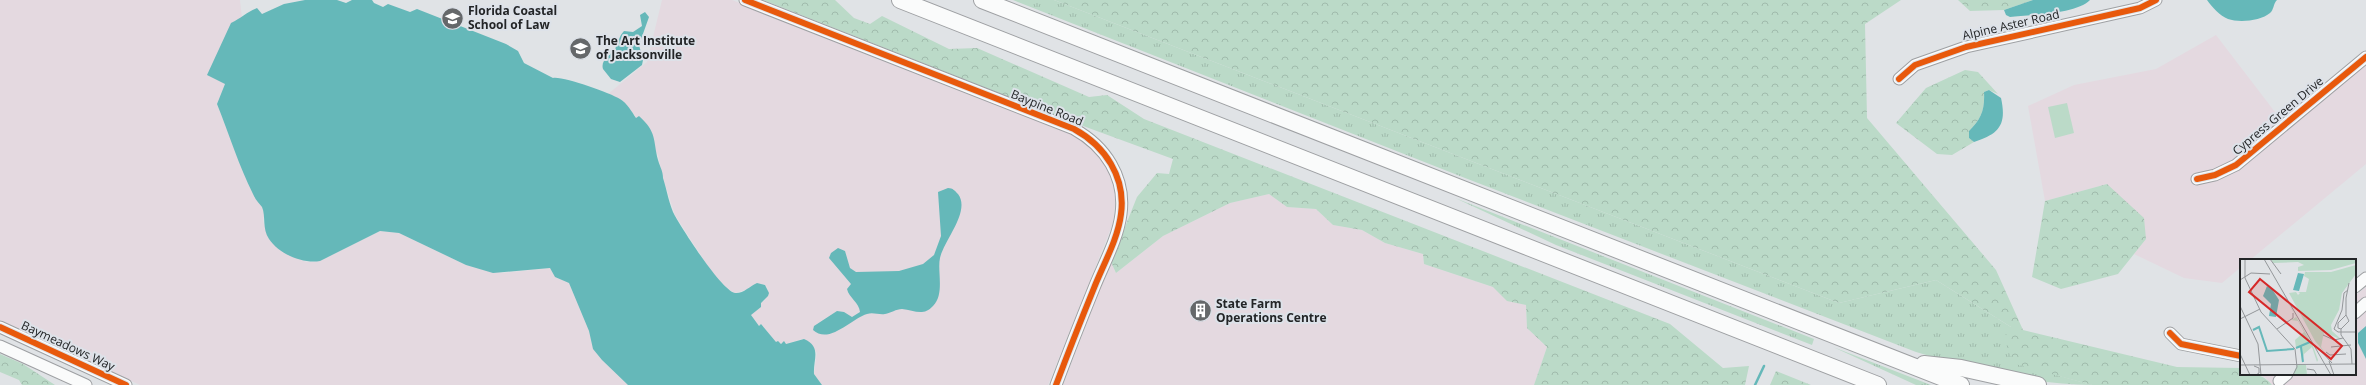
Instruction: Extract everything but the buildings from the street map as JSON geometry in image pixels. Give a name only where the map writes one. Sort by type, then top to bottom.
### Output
[{"type":"highway","points":[[900,0],[1878,385]]},
{"type":"highway","points":[[982,0],[1961,385]]},
{"type":"highway","points":[[1816,361],[1858,385]]},
{"type":"highway","points":[[1902,361],[1961,368],[2038,385]]},
{"type":"street","name":"Baypine Road","points":[[745,0],[1074,129],[1094,142],[1103,151],[1119,182],[1121,214],[1056,385]]},
{"type":"street","name":"Alpine Aster Road","points":[[1899,79],[1915,65],[1966,46],[2140,8],[2156,0]]},
{"type":"street","name":"Cypress Green Drive","points":[[2197,179],[2215,175],[2236,165],[2366,57]]},
{"type":"street","points":[[2356,286],[2366,278]]},
{"type":"street","points":[[2356,312],[2366,303]]},
{"type":"street","name":"Baymeadows Way","points":[[0,327],[126,385]]},
{"type":"street","points":[[2170,333],[2181,344],[2240,356]]},
{"type":"street","points":[[0,346],[86,385]]},
{"type":"shaded area","points":[[0,0],[240,0],[242,18],[235,20],[225,84],[217,104],[249,186],[262,207],[264,214],[263,221],[269,239],[290,255],[306,262],[312,262],[320,261],[380,231],[399,233],[466,265],[502,273],[550,268],[555,277],[569,283],[589,331],[593,349],[602,360],[628,385],[140,385],[0,320]]},
{"type":"shaded area","points":[[662,0],[732,0],[1072,134],[1096,150],[1108,168],[1116,196],[1113,223],[1048,385],[822,385],[814,374],[817,353],[811,344],[802,339],[786,344],[776,342],[761,324],[759,326],[750,315],[761,307],[761,303],[765,300],[768,290],[767,287],[764,284],[735,293],[728,289],[713,274],[675,215],[663,178],[658,155],[637,118],[622,100],[608,94],[647,62]]},
{"type":"shaded area","points":[[2216,35],[2288,129],[2366,64],[2366,164],[2251,259],[2240,259],[2240,268],[2222,283],[2184,278],[2134,254],[2146,239],[2107,184],[2045,201],[2028,106],[2074,85],[2156,69]]},
{"type":"shaded area","points":[[1269,194],[1287,207],[1316,209],[1333,225],[1362,230],[1385,243],[1423,254],[1424,264],[1493,287],[1507,300],[1526,305],[1527,328],[1547,347],[1534,385],[1063,385],[1111,262],[1116,273],[1163,236],[1230,203]]},
{"type":"shaded area","points":[[2366,287],[2366,385],[2272,385],[2266,378],[2259,375],[2356,375],[2356,295]]},
{"type":"green space","points":[[763,0],[835,0],[854,18],[870,24],[882,16],[949,49],[977,48],[1089,97],[1107,95],[1144,119],[1670,324],[1723,368],[1749,366],[1745,385],[1534,385],[1547,347],[1527,328],[1526,305],[1507,301],[1493,287],[1424,264],[1423,254],[1385,243],[1362,230],[1333,225],[1316,209],[1287,207],[1269,194],[1230,203],[1163,236],[1116,273],[1111,262],[1137,197],[1157,173],[1169,174],[1173,159],[1075,123]]},
{"type":"green space","points":[[1013,0],[1054,0],[1839,303],[1936,280],[2011,327],[2060,376],[2092,385],[2048,382],[2003,375],[1916,352],[1465,178]]},
{"type":"green space","points":[[1054,0],[1901,0],[1865,24],[1867,118],[1996,270],[2023,330],[2177,367],[2240,368],[2240,375],[2258,375],[2269,381],[2272,385],[2092,385],[2015,364],[2008,351],[2005,337],[2011,327],[1936,280],[1839,303]]},
{"type":"green space","points":[[1958,0],[2033,0],[2004,10],[1970,11]]},
{"type":"green space","points":[[1965,70],[1978,72],[1998,94],[1989,90],[1984,92],[1983,109],[1977,122],[1969,131],[1969,138],[1974,142],[1952,155],[1937,154],[1896,123],[1926,88]]},
{"type":"green space","points":[[2067,103],[2074,133],[2055,138],[2048,107]]},
{"type":"green space","points":[[2107,184],[2144,218],[2146,239],[2118,274],[2061,289],[2032,277],[2045,201]]},
{"type":"green space","points":[[1455,198],[1814,339],[1812,345],[1556,245]]},
{"type":"green space","points":[[1833,347],[1931,385],[1916,385]]},
{"type":"green space","points":[[0,354],[23,364],[55,385],[22,385],[19,380],[0,372]]},
{"type":"green space","points":[[1776,371],[1811,385],[1770,385]]},
{"type":"water","points":[[305,0],[337,0],[346,3],[352,0],[372,0],[374,3],[383,7],[388,4],[410,12],[417,9],[506,44],[518,51],[524,63],[553,78],[586,86],[615,96],[623,101],[636,118],[639,116],[652,132],[658,160],[673,212],[703,259],[721,282],[735,293],[744,291],[757,283],[765,285],[769,293],[768,296],[761,303],[761,307],[751,315],[759,326],[761,324],[776,342],[778,341],[781,344],[784,341],[786,344],[804,339],[810,342],[815,350],[814,374],[822,385],[628,385],[602,360],[593,349],[589,331],[569,283],[555,277],[550,268],[493,273],[466,265],[399,233],[380,231],[320,261],[306,261],[292,257],[279,249],[273,244],[267,235],[262,207],[255,198],[248,183],[217,104],[225,84],[207,75],[231,23],[257,8],[262,14],[284,4]]},
{"type":"water","points":[[2033,0],[2090,0],[2084,5],[2053,13],[2010,17],[2006,15],[2004,10]]},
{"type":"water","points":[[2207,0],[2277,0],[2271,12],[2266,16],[2244,21],[2225,18],[2211,6]]},
{"type":"water","points":[[645,12],[649,17],[639,45],[643,60],[642,65],[620,82],[611,79],[603,69],[603,62],[614,50],[624,31],[633,32],[642,26],[640,15]]},
{"type":"water","points":[[1989,90],[2001,98],[2003,107],[2002,122],[1990,136],[1974,142],[1969,138],[1969,131],[1977,122],[1983,109],[1984,92]]},
{"type":"water","points":[[948,188],[953,189],[958,194],[961,201],[961,209],[955,226],[942,251],[939,263],[940,289],[937,301],[933,306],[922,312],[902,309],[885,314],[867,314],[840,330],[826,335],[819,334],[813,330],[814,326],[837,311],[844,312],[852,317],[860,312],[858,305],[847,289],[851,284],[829,258],[831,253],[838,248],[845,251],[850,268],[856,272],[899,271],[923,264],[934,255],[941,236],[938,192]]},
{"type":"water","points":[[2366,326],[2366,359],[2358,343],[2358,333]]},
{"type":"waterway","points":[[1755,385],[1764,366]]},
{"type":"cycle path","points":[[745,0],[1074,129],[1095,144],[1104,154],[1111,164],[1120,188],[1122,200],[1121,214],[1114,242],[1089,300],[1056,385]]},
{"type":"cycle path","points":[[1899,79],[1915,65],[1966,47],[2140,8],[2156,0]]},
{"type":"cycle path","points":[[2197,179],[2215,175],[2236,165],[2366,57]]},
{"type":"cycle path","points":[[0,327],[126,385]]},
{"type":"cycle path","points":[[2170,333],[2181,344],[2240,356]]},
{"type":"place","name":"Florida Coastal School of Law","points":[[453,18]]},
{"type":"place","name":"The Art Institute of Jacksonville","points":[[581,48]]},
{"type":"place","name":"State Farm Operations Centre","points":[[1201,311]]}]
